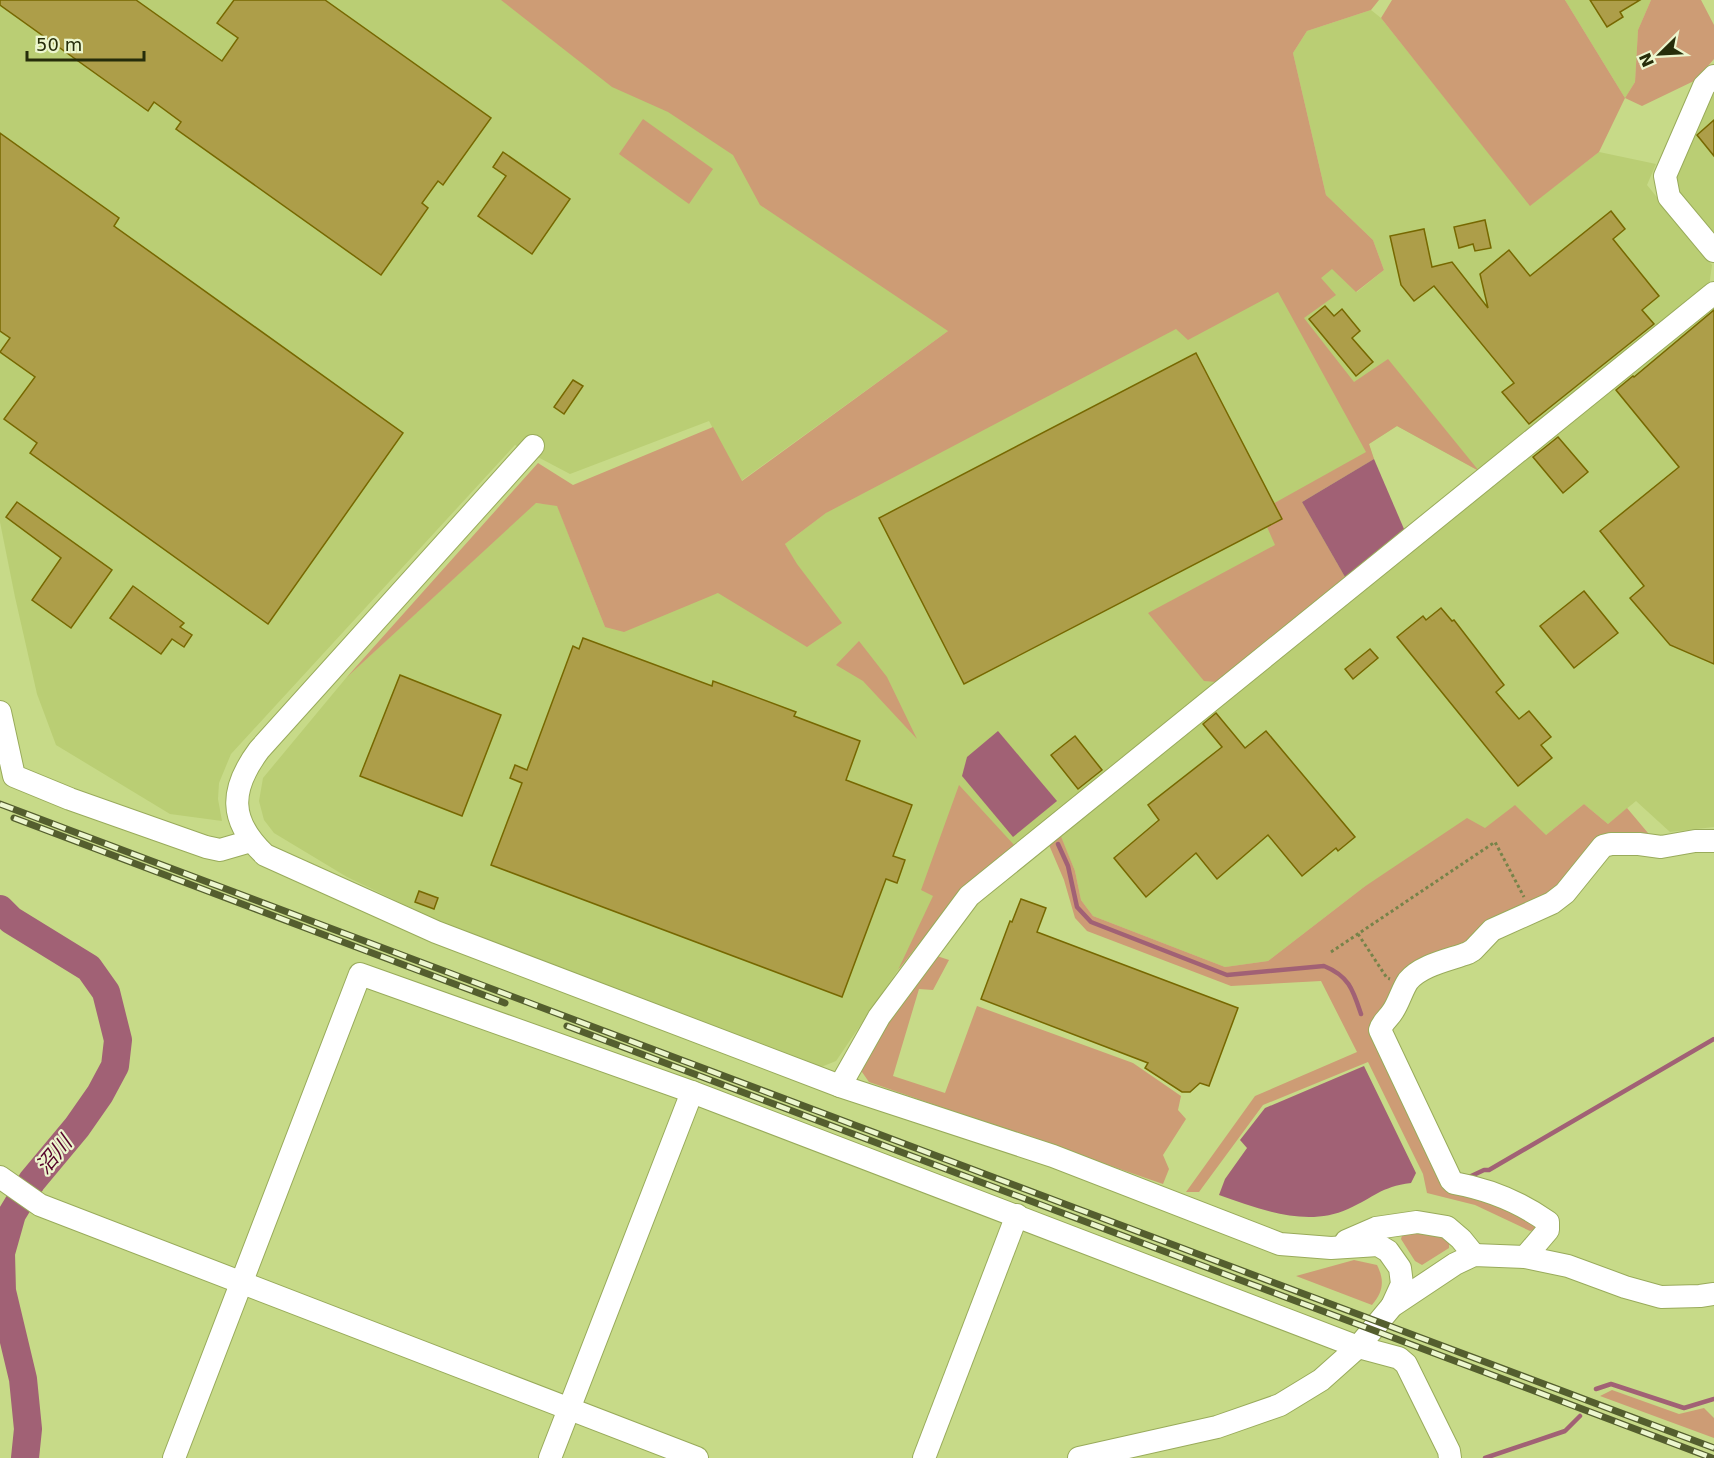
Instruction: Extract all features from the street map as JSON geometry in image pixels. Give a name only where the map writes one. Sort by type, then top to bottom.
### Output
[{"type":"street","points":[[1714,76],[1704,86],[1665,176],[1669,197],[1714,251]]},
{"type":"street","points":[[840,1086],[879,1017],[969,896],[1714,293]]},
{"type":"street","points":[[533,446],[259,750],[246,767],[239,786],[237,806],[241,825],[251,842],[274,860],[436,932],[840,1086],[1053,1156],[1280,1244],[1331,1248],[1378,1245],[1389,1251],[1400,1268],[1402,1284],[1392,1306],[1358,1347],[1321,1380],[1280,1405],[1217,1427],[1079,1458]]},
{"type":"street","points":[[0,712],[14,776],[70,799],[206,847],[220,850],[251,842]]},
{"type":"street","points":[[1525,1257],[1548,1230],[1548,1222],[1534,1212],[1500,1196],[1475,1187],[1454,1183],[1380,1030],[1381,1025],[1394,1010],[1407,983],[1421,970],[1473,950],[1492,930],[1552,903],[1565,893],[1604,846],[1639,844],[1661,847],[1695,841],[1714,841]]},
{"type":"street","points":[[174,1458],[360,974],[692,1092],[1358,1347],[1399,1358],[1406,1364],[1449,1451],[1450,1458]]},
{"type":"street","points":[[550,1458],[692,1092]]},
{"type":"street","points":[[3,1180],[39,1205],[697,1458]]},
{"type":"street","points":[[924,1458],[1017,1215]]},
{"type":"street","points":[[1331,1248],[1376,1228],[1417,1222],[1447,1227],[1474,1255]]},
{"type":"street","points":[[1392,1306],[1455,1264],[1474,1255],[1525,1257],[1568,1266],[1625,1287],[1661,1297],[1714,1294]]},
{"type":"path","points":[[1331,952],[1495,842],[1532,912]]},
{"type":"path","points":[[1358,934],[1387,978],[1407,983]]},
{"type":"shaded area","points":[[0,0],[521,0],[965,314],[948,331],[741,481],[709,421],[570,474],[515,445],[231,754],[219,783],[218,799],[222,821],[170,814],[56,745],[37,694],[15,597],[0,522]]},
{"type":"shaded area","points":[[501,0],[1379,0],[1371,10],[1307,31],[1293,53],[1326,195],[1373,240],[1384,270],[1356,292],[1332,269],[1321,278],[1336,295],[1304,318],[1354,382],[1388,359],[1479,471],[1397,426],[1369,444],[1374,459],[1302,502],[1345,577],[1217,682],[1204,681],[1148,613],[1275,545],[1260,511],[1366,452],[1278,292],[1188,340],[1176,329],[826,513],[785,544],[797,564],[842,623],[807,647],[718,593],[624,632],[605,627],[557,506],[536,503],[346,678],[538,463],[573,485],[713,427],[742,481],[948,331],[760,205],[733,155],[668,112],[612,87]]},
{"type":"shaded area","points":[[1392,0],[1565,0],[1625,98],[1599,152],[1530,206],[1381,18]]},
{"type":"shaded area","points":[[1565,0],[1651,0],[1638,30],[1635,82],[1625,98]]},
{"type":"shaded area","points":[[1651,0],[1701,0],[1714,25],[1714,59],[1696,80],[1642,106],[1625,98],[1635,82],[1638,30]]},
{"type":"shaded area","points":[[1371,10],[1381,18],[1530,205],[1599,152],[1656,164],[1647,185],[1712,265],[1709,287],[1479,471],[1397,426],[1369,444],[1374,459],[1302,501],[1345,577],[965,885],[898,970],[836,1061],[821,1067],[465,934],[347,877],[274,833],[264,820],[259,801],[263,778],[346,678],[535,503],[557,505],[605,627],[718,593],[796,564],[785,544],[1023,363],[1318,254],[1357,292],[1384,270],[1373,240],[1326,195],[1293,53],[1307,31]]},
{"type":"shaded area","points":[[1714,89],[1714,234],[1679,191],[1675,173]]},
{"type":"shaded area","points":[[643,119],[713,169],[689,204],[619,154]]},
{"type":"shaded area","points":[[1714,305],[1714,827],[1670,832],[1636,801],[1608,824],[1584,804],[1546,835],[1485,828],[1364,887],[1268,961],[1225,967],[1093,916],[1081,900],[1075,871],[1060,835]]},
{"type":"shaded area","points":[[1374,459],[1404,529],[1345,577],[1302,502]]},
{"type":"shaded area","points":[[859,641],[887,677],[917,739],[863,681],[836,665]]},
{"type":"shaded area","points":[[998,731],[1057,801],[1013,837],[962,776],[967,757]]},
{"type":"shaded area","points":[[959,785],[1015,846],[965,885],[898,970],[933,896],[921,890]]},
{"type":"shaded area","points":[[1584,804],[1608,824],[1627,808],[1648,833],[1601,837],[1544,899],[1465,946],[1410,970],[1372,1028],[1449,1189],[1537,1221],[1538,1229],[1530,1231],[1475,1205],[1427,1193],[1423,1174],[1368,1062],[1263,1105],[1199,1192],[1186,1192],[1255,1096],[1357,1052],[1321,981],[1231,986],[1087,931],[1075,918],[1064,880],[1049,845],[1060,834],[1075,871],[1081,900],[1093,916],[1225,967],[1268,961],[1364,887],[1467,818],[1485,828],[1515,805],[1546,835]]},
{"type":"shaded area","points":[[937,956],[949,960],[933,990],[919,989],[893,1076],[945,1093],[977,1006],[1133,1063],[1181,1096],[1178,1110],[1186,1119],[1163,1155],[1169,1169],[1163,1184],[869,1082],[862,1072],[864,1054]]},
{"type":"shaded area","points":[[1364,1066],[1416,1173],[1411,1183],[1385,1190],[1348,1209],[1316,1217],[1299,1217],[1266,1211],[1219,1195],[1225,1179],[1247,1148],[1240,1140],[1265,1108]]},
{"type":"shaded area","points":[[1424,1229],[1449,1238],[1449,1248],[1422,1265],[1415,1261],[1401,1239],[1403,1232]]},
{"type":"shaded area","points":[[1354,1260],[1377,1265],[1380,1271],[1382,1286],[1379,1296],[1372,1305],[1296,1276]]},
{"type":"shaded area","points":[[1612,1390],[1679,1414],[1704,1408],[1714,1418],[1714,1438],[1600,1396]]},
{"type":"building","points":[[0,0],[136,0],[222,61],[238,38],[217,23],[234,0],[325,0],[491,118],[443,185],[438,181],[422,203],[428,208],[381,275],[176,129],[181,122],[154,102],[148,111],[0,5]]},
{"type":"building","points":[[1590,0],[1640,0],[1620,12],[1623,17],[1607,27]]},
{"type":"building","points":[[1714,120],[1714,156],[1697,135]]},
{"type":"building","points":[[0,133],[119,218],[114,226],[403,433],[268,624],[30,453],[37,443],[4,419],[35,377],[0,352],[10,338],[0,331]]},
{"type":"building","points":[[503,152],[570,199],[532,254],[478,216],[506,176],[493,167]]},
{"type":"building","points":[[1611,211],[1625,229],[1613,239],[1659,296],[1642,310],[1654,324],[1529,424],[1502,392],[1514,383],[1434,286],[1414,301],[1401,285],[1390,236],[1424,229],[1432,267],[1452,262],[1488,308],[1480,274],[1509,250],[1530,276]]},
{"type":"building","points":[[1485,220],[1491,248],[1475,251],[1473,244],[1459,248],[1454,227]]},
{"type":"building","points":[[1325,306],[1334,316],[1342,309],[1360,331],[1352,338],[1373,362],[1356,376],[1309,319]]},
{"type":"building","points":[[1714,310],[1714,664],[1670,645],[1630,598],[1644,586],[1600,531],[1679,467],[1616,390]]},
{"type":"building","points":[[1196,353],[1282,519],[964,684],[879,518]]},
{"type":"building","points":[[573,380],[583,386],[564,414],[554,407]]},
{"type":"building","points":[[1558,437],[1588,472],[1563,493],[1533,457]]},
{"type":"building","points":[[17,502],[112,570],[71,628],[32,600],[61,558],[6,517]]},
{"type":"building","points":[[133,586],[184,623],[180,627],[192,635],[184,647],[172,639],[161,654],[110,618]]},
{"type":"building","points":[[1584,591],[1618,633],[1574,668],[1540,626]]},
{"type":"building","points":[[1441,608],[1452,621],[1454,620],[1504,685],[1496,692],[1519,719],[1529,711],[1551,737],[1541,745],[1552,758],[1518,786],[1397,637],[1423,616],[1426,620]]},
{"type":"building","points":[[583,638],[712,686],[713,681],[796,712],[794,716],[860,741],[846,780],[912,805],[893,856],[905,860],[897,883],[886,879],[842,997],[491,865],[522,783],[510,778],[515,765],[527,770],[573,646],[579,649]]},
{"type":"building","points":[[1370,649],[1378,658],[1353,679],[1345,669]]},
{"type":"building","points":[[400,675],[501,715],[462,816],[360,776]]},
{"type":"building","points":[[1216,713],[1245,748],[1266,731],[1355,837],[1338,851],[1336,848],[1302,876],[1268,835],[1217,879],[1196,853],[1146,897],[1114,858],[1159,820],[1148,805],[1222,747],[1203,724]]},
{"type":"building","points":[[1075,736],[1102,770],[1078,789],[1051,755]]},
{"type":"building","points":[[419,891],[438,898],[434,909],[415,902]]},
{"type":"building","points":[[1021,899],[1046,908],[1037,932],[1238,1008],[1209,1086],[1200,1083],[1190,1092],[1182,1092],[1145,1068],[1148,1063],[981,999],[1010,921],[1012,922]]},
{"type":"waterway","points":[[1058,844],[1068,866],[1077,907],[1091,922],[1227,975],[1324,966],[1345,979],[1361,1014]]},
{"type":"waterway","name":"沼川","points":[[0,909],[11,920],[89,968],[106,992],[118,1040],[115,1066],[100,1094],[77,1127],[32,1181],[12,1214],[1,1253],[2,1291],[23,1379],[28,1429],[25,1458]]},
{"type":"waterway","points":[[1467,1178],[1489,1170],[1714,1039]]},
{"type":"waterway","points":[[1596,1389],[1611,1384],[1684,1408],[1714,1399]]},
{"type":"waterway","points":[[1485,1458],[1565,1431],[1580,1416]]},
{"type":"railway","points":[[0,804],[1714,1448]]},
{"type":"railway","points":[[14,818],[505,1003]]},
{"type":"railway","points":[[567,1026],[1712,1458]]}]
